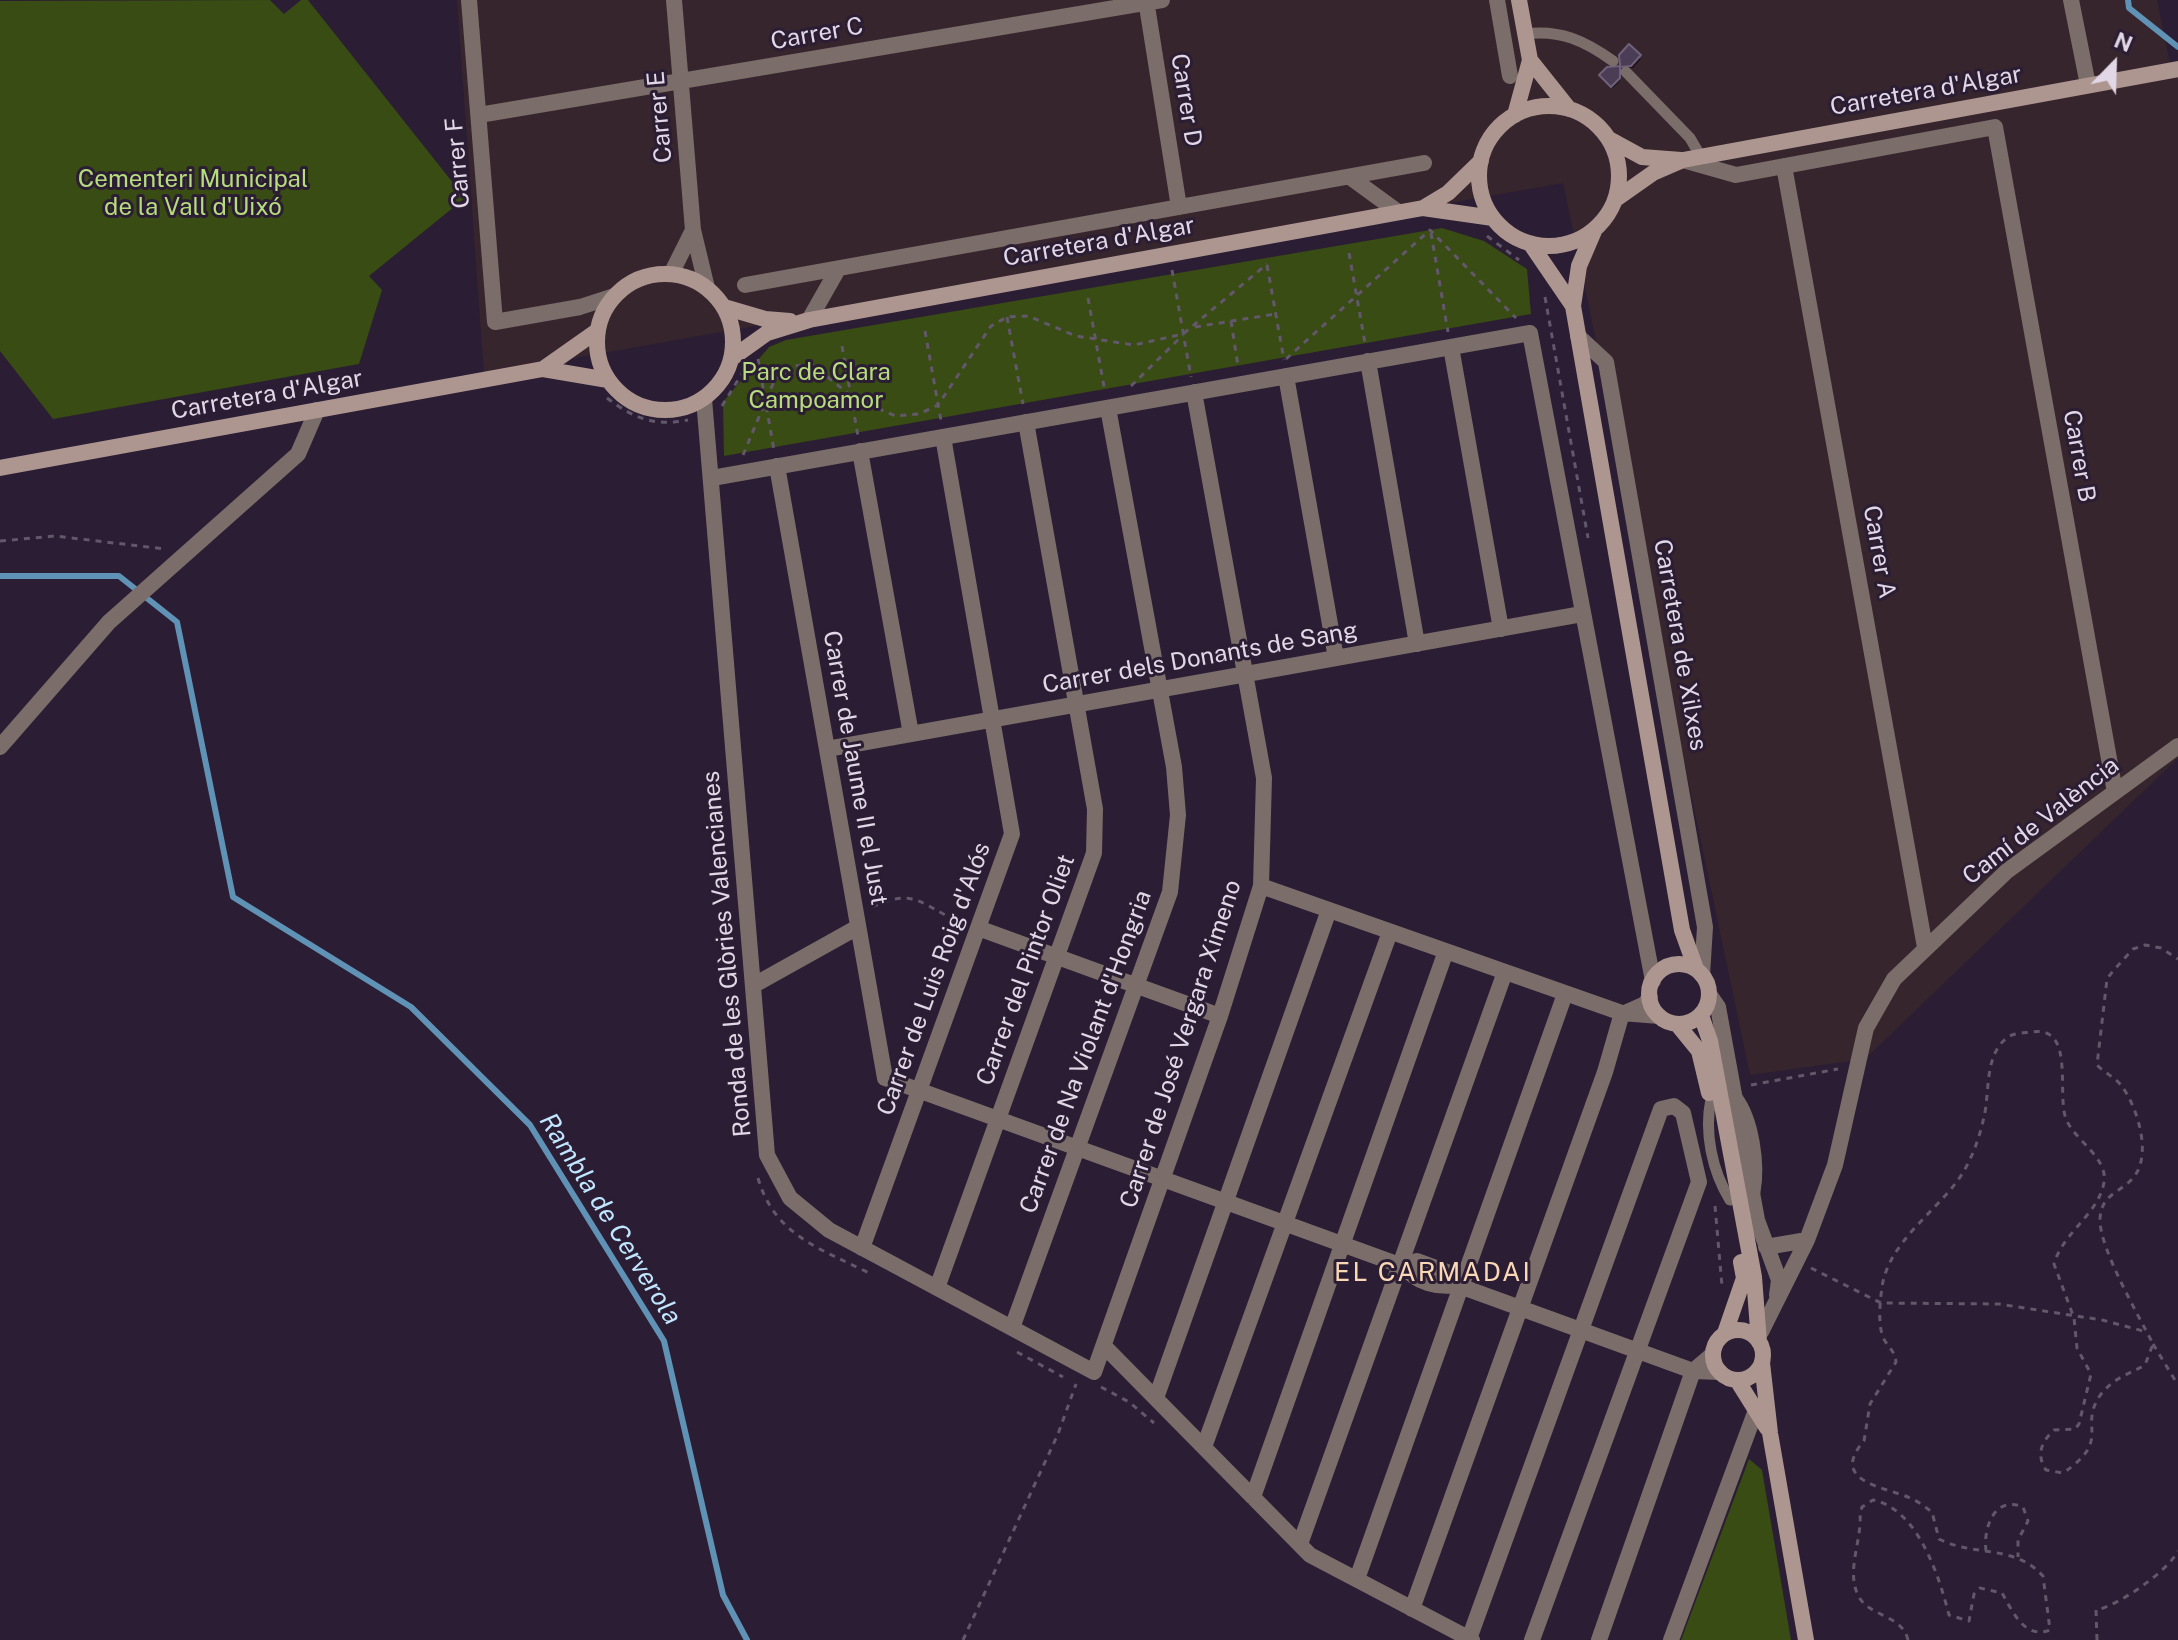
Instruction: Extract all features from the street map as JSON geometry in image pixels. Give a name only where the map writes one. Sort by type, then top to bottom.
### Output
[{"type":"main road","points":[[1515,115],[1530,60],[1519,0]]},
{"type":"main road","points":[[1530,60],[1569,109]]},
{"type":"main road","name":"Carretera d'Algar","points":[[1609,139],[1642,157],[1683,160],[2178,69]]},
{"type":"main road","points":[[1532,108],[1569,109],[1585,115],[1609,139],[1617,158],[1620,179],[1616,199],[1594,231],[1563,244],[1530,243],[1509,234],[1493,218],[1483,200],[1481,161],[1499,126],[1515,115],[1532,108]]},
{"type":"main road","name":"Carretera d'Algar","points":[[1616,199],[1653,173],[1683,160]]},
{"type":"main road","name":"Carretera d'Algar","points":[[1425,215],[1481,161]]},
{"type":"main road","name":"Carretera d'Algar","points":[[732,358],[767,333],[804,321],[1398,212],[1493,218]]},
{"type":"main road","name":"Carretera de Xilxes","points":[[1594,231],[1579,266],[1573,306],[1682,930],[1699,972]]},
{"type":"main road","name":"Carretera de Xilxes","points":[[1530,243],[1573,306]]},
{"type":"main road","points":[[671,274],[707,288],[724,307],[731,323],[732,358],[717,388],[704,399],[684,408],[662,411],[641,406],[622,396],[608,380],[596,348],[597,331],[614,296],[630,283],[650,275],[671,274]]},
{"type":"main road","name":"Carretera d'Algar","points":[[724,307],[765,319],[804,321]]},
{"type":"main road","name":"Carretera d'Algar","points":[[543,369],[597,331]]},
{"type":"main road","name":"Carretera d'Algar","points":[[0,468],[543,369],[608,380]]},
{"type":"main road","name":"Carretera de Xilxes","points":[[1670,966],[1682,930]]},
{"type":"main road","points":[[1770,1433],[1737,1380],[1720,1372],[1713,1354],[1725,1333],[1744,1278],[1711,1099],[1699,1051],[1677,1024],[1659,1016],[1651,989],[1670,966],[1699,972],[1709,994],[1701,1015],[1710,1041],[1754,1277],[1770,1433],[1806,1640]]},
{"type":"main road","points":[[1677,1024],[1701,1015]]},
{"type":"main road","points":[[1725,1333],[1740,1330],[1760,1337]]},
{"type":"main road","points":[[1737,1380],[1752,1376],[1762,1363]]},
{"type":"street","name":"Carrer F","points":[[469,0],[495,322],[580,307],[614,296]]},
{"type":"street","name":"Carrer E","points":[[674,0],[693,230],[707,288]]},
{"type":"street","points":[[1497,0],[1510,76]]},
{"type":"street","points":[[2071,0],[2088,85]]},
{"type":"street","name":"Carrer C","points":[[479,115],[1152,1]]},
{"type":"street","name":"Carrer D","points":[[1152,1],[1179,207]]},
{"type":"street","name":"Carretera d'Algar","points":[[1683,160],[1736,175],[1995,127]]},
{"type":"street","name":"Carrer B","points":[[1995,127],[2115,792]]},
{"type":"street","name":"Carretera d'Algar","points":[[745,285],[1424,163]]},
{"type":"street","name":"Carrer A","points":[[1784,166],[1925,947]]},
{"type":"street","points":[[1350,177],[1398,212]]},
{"type":"street","points":[[671,274],[693,230]]},
{"type":"street","points":[[804,321],[838,269]]},
{"type":"street","points":[[712,478],[1530,333],[1651,989],[1645,1004],[1622,1013]]},
{"type":"street","name":"Carretera de Xilxes","points":[[1578,336],[1606,362],[1705,927],[1699,972]]},
{"type":"street","points":[[1451,347],[1501,629]]},
{"type":"street","points":[[1368,361],[1417,644]]},
{"type":"street","points":[[1286,376],[1336,658]]},
{"type":"street","name":"Carrer de José Vergara Ximeno","points":[[1094,1372],[1220,1016],[1261,886],[1264,778],[1194,392]]},
{"type":"street","name":"Ronda de les Glòries Valencianes","points":[[704,399],[767,1155],[790,1198],[829,1230],[1094,1372]]},
{"type":"street","name":"Carrer de Na Violant d'Hongria","points":[[1012,1328],[1170,892],[1178,815],[1174,767],[1108,408]]},
{"type":"street","points":[[0,747],[109,622],[298,454],[317,410]]},
{"type":"street","name":"Carrer del Pintor Oliet","points":[[937,1288],[1094,853],[1095,809],[1026,422]]},
{"type":"street","name":"Carrer de Luis Roig d'Alós","points":[[862,1248],[1012,834],[943,437]]},
{"type":"street","points":[[860,451],[911,734]]},
{"type":"street","name":"Carrer de Jaume II el Just","points":[[777,466],[885,1078],[919,1091]]},
{"type":"street","name":"Carrer dels Donants de Sang","points":[[827,749],[1582,614]]},
{"type":"street","name":"Camí de València","points":[[1760,1337],[1807,1240],[1835,1165],[1866,1028],[1894,979],[2007,871],[2178,746]]},
{"type":"street","points":[[1261,886],[1622,1013],[1659,1016]]},
{"type":"street","points":[[1156,1398],[1329,910]]},
{"type":"street","points":[[754,985],[857,920]]},
{"type":"street","points":[[979,925],[1220,1016]]},
{"type":"street","points":[[1204,1447],[1390,932]]},
{"type":"street","points":[[1253,1497],[1446,951]]},
{"type":"street","points":[[1300,1544],[1505,972]]},
{"type":"street","points":[[1357,1579],[1565,994]]},
{"type":"street","points":[[1709,994],[1718,1007],[1753,1200],[1779,1280],[1774,1309]]},
{"type":"street","points":[[1412,1609],[1605,1072],[1622,1013]]},
{"type":"street","points":[[919,1091],[1402,1266],[1417,1261],[1447,1272],[1459,1286],[1693,1371],[1720,1372]]},
{"type":"street","points":[[1104,1346],[1310,1555],[1470,1639],[1661,1109],[1674,1106],[1683,1113],[1699,1182],[1532,1640]]},
{"type":"street","points":[[1766,1247],[1807,1240]]},
{"type":"street","points":[[1599,1640],[1693,1371],[1713,1354]]},
{"type":"street","points":[[1671,1640],[1756,1410]]},
{"type":"lane","points":[[1525,34],[1550,30],[1568,35],[1613,61]]},
{"type":"lane","points":[[1626,72],[1690,138],[1701,157]]},
{"type":"path","points":[[1425,215],[1451,347]]},
{"type":"path","points":[[1108,408],[1183,334],[1267,264],[1284,361],[1430,230]]},
{"type":"path","points":[[1430,230],[1530,333]]},
{"type":"path","points":[[1484,234],[1521,262]]},
{"type":"path","points":[[1349,253],[1368,361]]},
{"type":"path","points":[[1171,267],[1194,392]]},
{"type":"path","points":[[1543,287],[1588,538]]},
{"type":"path","points":[[1088,298],[1108,408]]},
{"type":"path","points":[[1191,327],[1276,314]]},
{"type":"path","points":[[735,474],[775,379],[790,366],[813,365],[851,396],[895,416],[919,414],[938,405],[991,326],[1007,317],[1028,316],[1096,341],[1134,345],[1183,334]]},
{"type":"path","points":[[1007,317],[1026,422]]},
{"type":"path","points":[[1231,321],[1238,366]]},
{"type":"path","points":[[925,331],[943,437]]},
{"type":"path","points":[[842,346],[860,451]]},
{"type":"path","points":[[607,398],[630,416],[665,425],[716,415],[757,351],[777,466]]},
{"type":"path","points":[[0,541],[55,536],[189,551]]},
{"type":"path","points":[[857,920],[901,896],[913,897],[962,923],[979,925]]},
{"type":"path","points":[[2178,959],[2161,948],[2145,945],[2133,949],[2113,971],[2107,979],[2101,1047],[2097,1056],[2097,1065],[2116,1079],[2128,1096],[2138,1124],[2143,1153],[2140,1169],[2131,1180],[2109,1194],[2100,1219],[2107,1249],[2153,1344],[2178,1385]]},
{"type":"path","points":[[1908,1640],[1894,1620],[1863,1604],[1854,1587],[1860,1514],[1873,1500],[1885,1503],[1906,1520],[1934,1568],[1949,1615],[1954,1619],[1969,1621],[1974,1594],[1980,1588],[1991,1588],[2002,1593],[2019,1628],[2033,1636],[2050,1630],[2043,1576],[2018,1557],[1939,1539],[1932,1512],[1909,1497],[1866,1483],[1853,1466],[1857,1448],[1864,1441],[1870,1404],[1896,1362],[1883,1339],[1882,1285],[1900,1248],[1958,1181],[1970,1158],[1985,1115],[1992,1062],[2008,1036],[2038,1031],[2050,1035],[2058,1044],[2063,1061],[2065,1120],[2097,1159],[2105,1179],[2099,1198],[2062,1243],[2054,1264],[2074,1318],[2077,1348],[2091,1374],[2090,1390],[2075,1429],[2054,1430],[2043,1442],[2040,1458],[2046,1470],[2054,1474],[2071,1468],[2090,1448],[2093,1442],[2092,1415],[2098,1398],[2125,1373],[2145,1365],[2153,1344]]},
{"type":"path","points":[[1733,1089],[1857,1067]]},
{"type":"path","points":[[1713,1194],[1723,1294]]},
{"type":"path","points":[[1798,1259],[1823,1276],[1881,1303],[1999,1304],[2147,1332]]},
{"type":"path","points":[[963,1640],[1058,1434],[1077,1381],[1094,1372]]},
{"type":"path","points":[[1986,1551],[1990,1519],[2002,1505],[2013,1503],[2023,1507],[2028,1521],[2018,1540],[2018,1557]]},
{"type":"path","points":[[2097,1640],[2096,1610],[2119,1602],[2128,1592],[2152,1580],[2174,1560],[2178,1551]]},
{"type":"shaded area","points":[[457,0],[2157,0],[2171,69],[2178,68],[2178,758],[1865,1059],[1750,1075],[1563,183],[484,374]]},
{"type":"green space","name":"Cementeri Municipal de la Vall d'Uixó","points":[[270,0],[284,14],[301,0],[308,0],[465,198],[369,276],[382,290],[359,364],[53,419],[0,351],[0,1]]},
{"type":"green space","name":"Parc de Clara Campoamor","points":[[1442,228],[1484,241],[1527,269],[1531,314],[724,456],[723,402],[769,347],[786,340]]},
{"type":"green space","points":[[1749,1459],[1762,1470],[1791,1640],[1681,1640]]},
{"type":"building","points":[[1629,44],[1641,55],[1631,66],[1620,67],[1620,78],[1611,87],[1599,75],[1607,67],[1620,66],[1619,55]]},
{"type":"waterway","points":[[2128,0],[2129,8],[2178,47]]},
{"type":"waterway","name":"Rambla de Cerverola","points":[[0,576],[119,576],[177,622],[233,897],[411,1007],[530,1125],[664,1341],[723,1595],[747,1640]]},
{"type":"district","name":"EL CARMADAI","points":[[1433,1273]]}]
